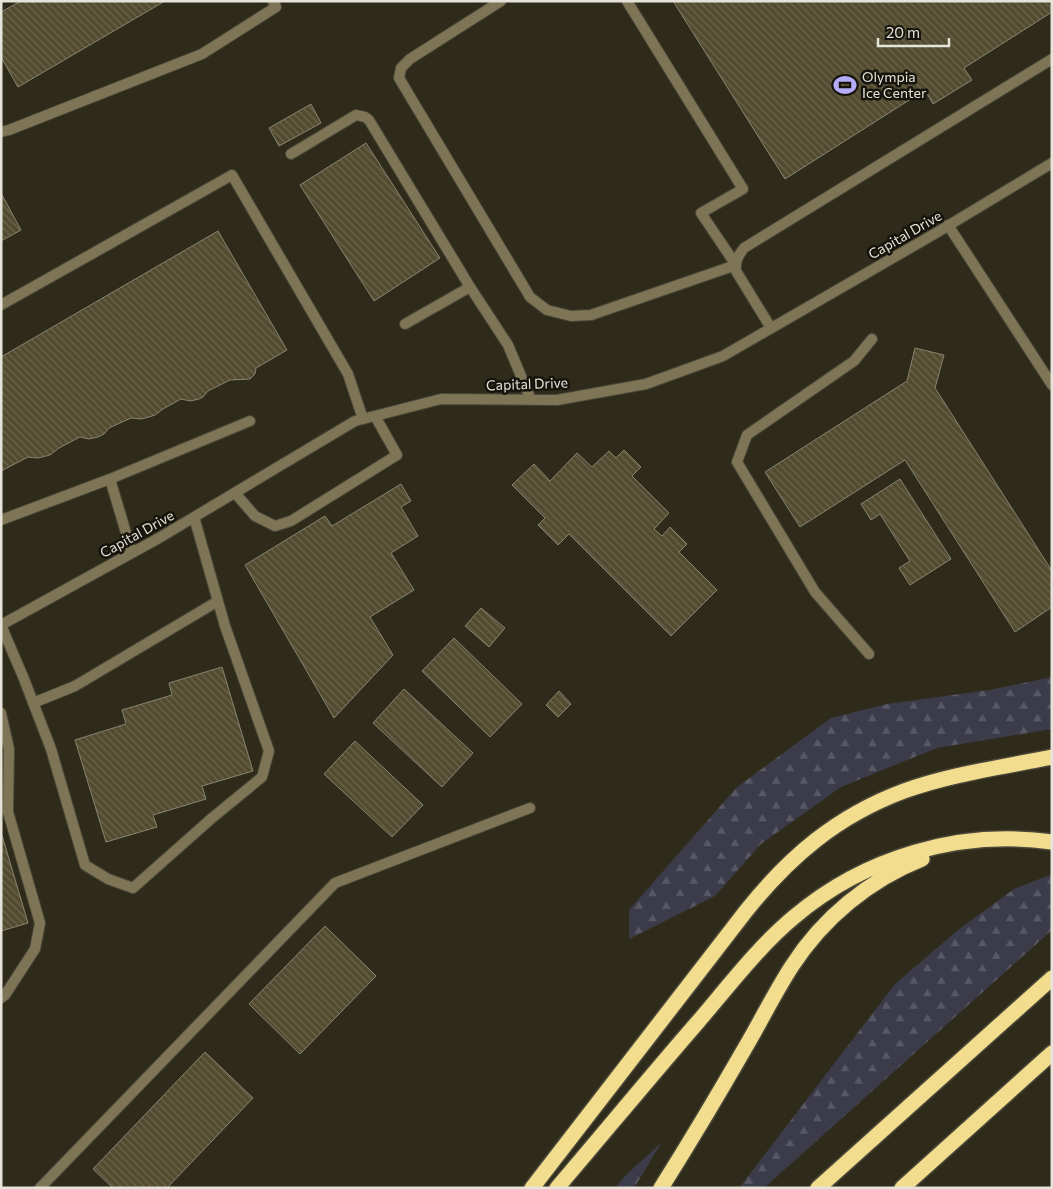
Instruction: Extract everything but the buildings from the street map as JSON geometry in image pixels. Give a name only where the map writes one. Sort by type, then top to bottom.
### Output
[{"type":"highway","points":[[532,1188],[746,911],[776,876],[808,846],[825,832],[845,820],[904,791],[954,777],[1052,757]]},
{"type":"highway","points":[[558,1188],[763,947],[793,918],[810,905],[834,888],[861,873],[915,852],[941,845],[968,841],[995,839],[1046,841]]},
{"type":"highway","points":[[661,1188],[702,1122],[793,965],[815,936],[842,908],[878,881],[899,869],[943,852],[968,845],[995,841],[1046,841]]},
{"type":"highway","points":[[818,1188],[1052,978]]},
{"type":"highway","points":[[902,1188],[1052,1053]]},
{"type":"lane","points":[[1,132],[202,54],[276,7],[274,1]]},
{"type":"lane","points":[[501,1],[410,59],[401,68],[399,78],[530,297],[547,310],[571,316],[591,315],[736,265]]},
{"type":"lane","points":[[627,1],[743,189],[701,213],[736,265]]},
{"type":"lane","points":[[771,328],[736,271],[737,258],[744,248],[1052,60]]},
{"type":"lane","points":[[291,154],[356,115],[369,120],[508,346],[530,400]]},
{"type":"lane","name":"Capital Drive","points":[[1,625],[132,553],[355,421],[441,399],[557,400],[646,384],[723,356],[1052,163]]},
{"type":"lane","points":[[1,305],[232,175],[348,374],[362,419]]},
{"type":"lane","points":[[948,225],[1050,379]]},
{"type":"lane","points":[[405,324],[470,287]]},
{"type":"lane","points":[[869,654],[815,592],[737,462],[747,434],[854,361],[872,340]]},
{"type":"lane","points":[[235,493],[255,516],[275,526],[291,521],[397,455],[375,416]]},
{"type":"lane","points":[[1,520],[110,479],[250,422]]},
{"type":"lane","points":[[110,479],[132,553]]},
{"type":"lane","points":[[1,625],[50,749],[85,865],[108,879],[133,888],[212,818],[262,777],[269,751],[225,626],[194,517]]},
{"type":"lane","points":[[33,703],[75,686],[218,600]]},
{"type":"lane","points":[[1,713],[9,749],[8,812],[40,924],[35,949],[5,995],[1,998]]},
{"type":"lane","points":[[40,1188],[336,883],[530,808]]},
{"type":"green space","points":[[1052,677],[1052,729],[937,748],[841,787],[761,844],[715,896],[629,939],[629,910],[737,787],[831,718],[887,704],[989,690]]},
{"type":"green space","points":[[1052,874],[1052,930],[764,1188],[739,1188],[895,984],[958,930],[1014,889]]},
{"type":"green space","points":[[662,1142],[634,1188],[615,1188],[625,1176]]},
{"type":"place","name":"Olympia Ice Center","points":[[845,85]]}]
